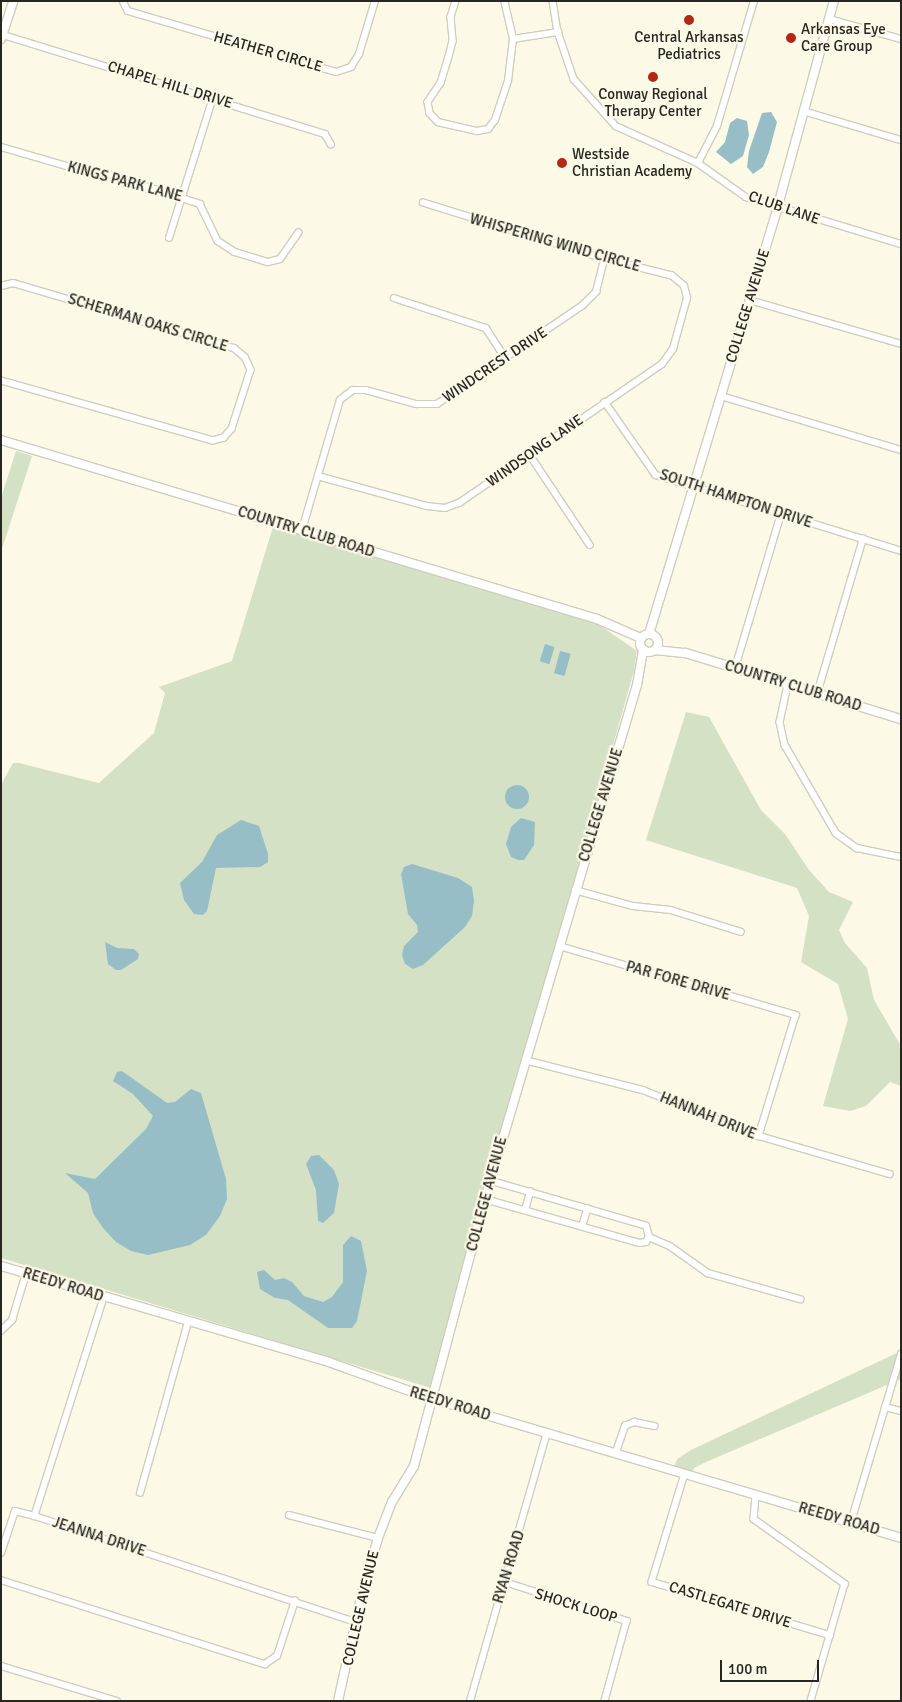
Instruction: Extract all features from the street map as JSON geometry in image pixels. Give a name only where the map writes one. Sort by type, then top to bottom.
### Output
[{"type":"street","points":[[2,37],[13,1]]},
{"type":"street","name":"HEATHER CIRCLE","points":[[123,1],[128,11],[336,72],[351,66],[359,54],[374,1]]},
{"type":"street","points":[[456,1],[451,17],[453,41],[449,57],[441,83],[428,102],[430,113],[438,122],[464,129],[488,129],[502,104],[513,39],[504,1]]},
{"type":"street","name":"CLUB LANE","points":[[553,1],[558,32],[574,79],[604,116],[639,138],[698,163],[746,197],[777,208],[901,244]]},
{"type":"street","points":[[698,163],[717,126],[754,1]]},
{"type":"street","name":"COLLEGE AVENUE","points":[[338,1701],[378,1538],[392,1502],[414,1466],[524,1060],[637,685],[648,641],[777,208],[834,1]]},
{"type":"street","points":[[829,18],[901,39]]},
{"type":"street","points":[[513,39],[558,32]]},
{"type":"street","name":"CHAPEL HILL DRIVE","points":[[2,37],[213,98],[325,134],[330,144]]},
{"type":"street","points":[[169,238],[213,98]]},
{"type":"street","points":[[803,110],[901,140]]},
{"type":"street","name":"KINGS PARK LANE","points":[[1,147],[182,197],[200,204],[218,241],[235,252],[268,262],[280,259],[298,233]]},
{"type":"street","name":"WHISPERING WIND CIRCLE","points":[[423,203],[604,259],[672,276],[684,286]]},
{"type":"street","name":"WINDCREST DRIVE","points":[[302,530],[340,400],[353,390],[416,404],[437,404],[582,306],[596,292],[604,259]]},
{"type":"street","name":"SCHERMAN OAKS CIRCLE","points":[[1,286],[13,283],[234,348],[245,357],[251,370],[232,429],[224,438],[213,441],[1,381]]},
{"type":"street","name":"WINDSONG LANE","points":[[318,476],[427,506],[445,508],[459,503],[662,364],[673,349],[687,298],[684,286]]},
{"type":"street","points":[[394,298],[486,328],[506,359]]},
{"type":"street","points":[[749,300],[901,344]]},
{"type":"street","points":[[721,396],[901,450]]},
{"type":"street","name":"SOUTH HAMPTON DRIVE","points":[[605,402],[656,475],[901,551]]},
{"type":"street","name":"COUNTRY CLUB ROAD","points":[[1,440],[610,624],[648,641],[901,719]]},
{"type":"street","points":[[530,455],[590,545]]},
{"type":"street","points":[[735,668],[781,514]]},
{"type":"street","points":[[817,694],[863,539]]},
{"type":"street","name":"COLLEGE AVENUE","points":[[637,685],[654,651],[648,641]]},
{"type":"street","name":"COUNTRY CLUB ROAD","points":[[648,641],[654,651],[686,653]]},
{"type":"street","points":[[788,685],[780,722],[785,745],[836,833],[857,848],[901,858]]},
{"type":"street","points":[[575,890],[633,906],[672,910],[741,932]]},
{"type":"street","name":"PAR FORE DRIVE","points":[[559,946],[796,1015],[759,1136]]},
{"type":"street","name":"HANNAH DRIVE","points":[[524,1060],[642,1090],[759,1136],[890,1174]]},
{"type":"street","points":[[490,1181],[646,1226],[650,1237],[670,1246],[708,1273],[800,1299]]},
{"type":"street","points":[[524,1210],[530,1192]]},
{"type":"street","points":[[485,1199],[639,1243],[646,1242],[650,1237]]},
{"type":"street","points":[[582,1227],[587,1209]]},
{"type":"street","name":"REEDY ROAD","points":[[1,1266],[104,1298],[329,1362],[432,1400],[616,1452],[756,1496],[901,1538]]},
{"type":"street","points":[[1,1331],[12,1320],[26,1274]]},
{"type":"street","name":"JEANNA DRIVE","points":[[104,1298],[35,1516],[356,1622]]},
{"type":"street","points":[[140,1492],[188,1322]]},
{"type":"street","points":[[851,1522],[901,1354]]},
{"type":"street","points":[[885,1407],[901,1411]]},
{"type":"street","points":[[616,1452],[625,1426],[634,1422],[655,1426]]},
{"type":"street","name":"RYAN ROAD","points":[[470,1701],[547,1433]]},
{"type":"street","name":"CASTLEGATE DRIVE","points":[[685,1474],[652,1582],[830,1635]]},
{"type":"street","points":[[756,1496],[754,1519],[845,1584],[811,1701]]},
{"type":"street","points":[[1,1553],[15,1511],[35,1516]]},
{"type":"street","points":[[288,1515],[378,1538]]},
{"type":"street","points":[[1,1580],[265,1664],[277,1656],[295,1601]]},
{"type":"street","name":"SHOCK LOOP","points":[[505,1582],[627,1622],[605,1701]]},
{"type":"street","points":[[1,1666],[117,1701]]},
{"type":"green space","points":[[16,451],[32,456],[1,552],[1,498]]},
{"type":"green space","points":[[273,527],[598,624],[637,651],[634,671],[431,1388],[1,1258],[1,785],[13,763],[99,783],[154,733],[165,693],[159,687],[232,661]]},
{"type":"green space","points":[[686,712],[709,717],[761,810],[785,834],[809,870],[829,892],[853,902],[839,930],[845,943],[867,968],[874,1000],[901,1046],[901,1086],[890,1082],[866,1106],[850,1111],[823,1106],[848,1019],[838,984],[801,962],[809,916],[797,888],[646,840]]},
{"type":"green space","points":[[901,1351],[901,1379],[706,1462],[694,1468],[691,1476],[673,1470],[677,1459],[691,1450]]},
{"type":"water","points":[[771,112],[777,122],[769,152],[763,167],[753,174],[747,167],[749,151],[762,113]]},
{"type":"water","points":[[737,118],[747,121],[749,135],[743,156],[731,164],[716,152],[725,142],[730,123]]},
{"type":"water","points":[[545,644],[555,647],[549,664],[540,661]]},
{"type":"water","points":[[560,651],[571,654],[565,676],[554,673]]},
{"type":"water","points":[[517,785],[526,788],[529,797],[526,806],[517,809],[508,806],[505,797],[508,788]]},
{"type":"water","points":[[521,818],[535,822],[534,845],[524,860],[518,860],[511,857],[506,844],[511,827]]},
{"type":"water","points":[[241,820],[259,826],[268,854],[268,862],[260,867],[216,868],[207,911],[203,915],[194,914],[184,900],[180,883],[202,862],[217,835]]},
{"type":"water","points":[[412,864],[458,878],[472,887],[474,901],[472,916],[465,927],[423,965],[413,969],[405,964],[402,955],[404,946],[418,932],[417,925],[408,914],[401,874],[404,867]]},
{"type":"water","points":[[105,942],[117,948],[134,949],[139,954],[138,959],[121,970],[116,970],[108,964]]},
{"type":"water","points":[[122,1071],[167,1103],[175,1102],[191,1089],[201,1093],[226,1179],[227,1199],[220,1216],[206,1235],[190,1245],[148,1255],[131,1251],[116,1242],[103,1228],[93,1213],[88,1193],[65,1173],[95,1179],[146,1129],[153,1116],[133,1094],[113,1081],[117,1072]]},
{"type":"water","points":[[319,1155],[334,1170],[339,1184],[334,1213],[323,1223],[318,1221],[316,1190],[306,1164],[311,1156]]},
{"type":"water","points":[[351,1236],[361,1241],[367,1271],[357,1321],[352,1328],[328,1328],[288,1300],[275,1298],[260,1289],[257,1272],[264,1270],[275,1280],[284,1278],[292,1282],[304,1296],[323,1302],[332,1297],[343,1282],[343,1245]]},
{"type":"place","name":"Central Arkansas Pediatrics","points":[[689,20]]},
{"type":"place","name":"Arkansas Eye Care Group","points":[[791,38]]},
{"type":"place","name":"Conway Regional Therapy Center","points":[[653,77]]},
{"type":"place","name":"Westside Christian Academy","points":[[562,163]]}]
